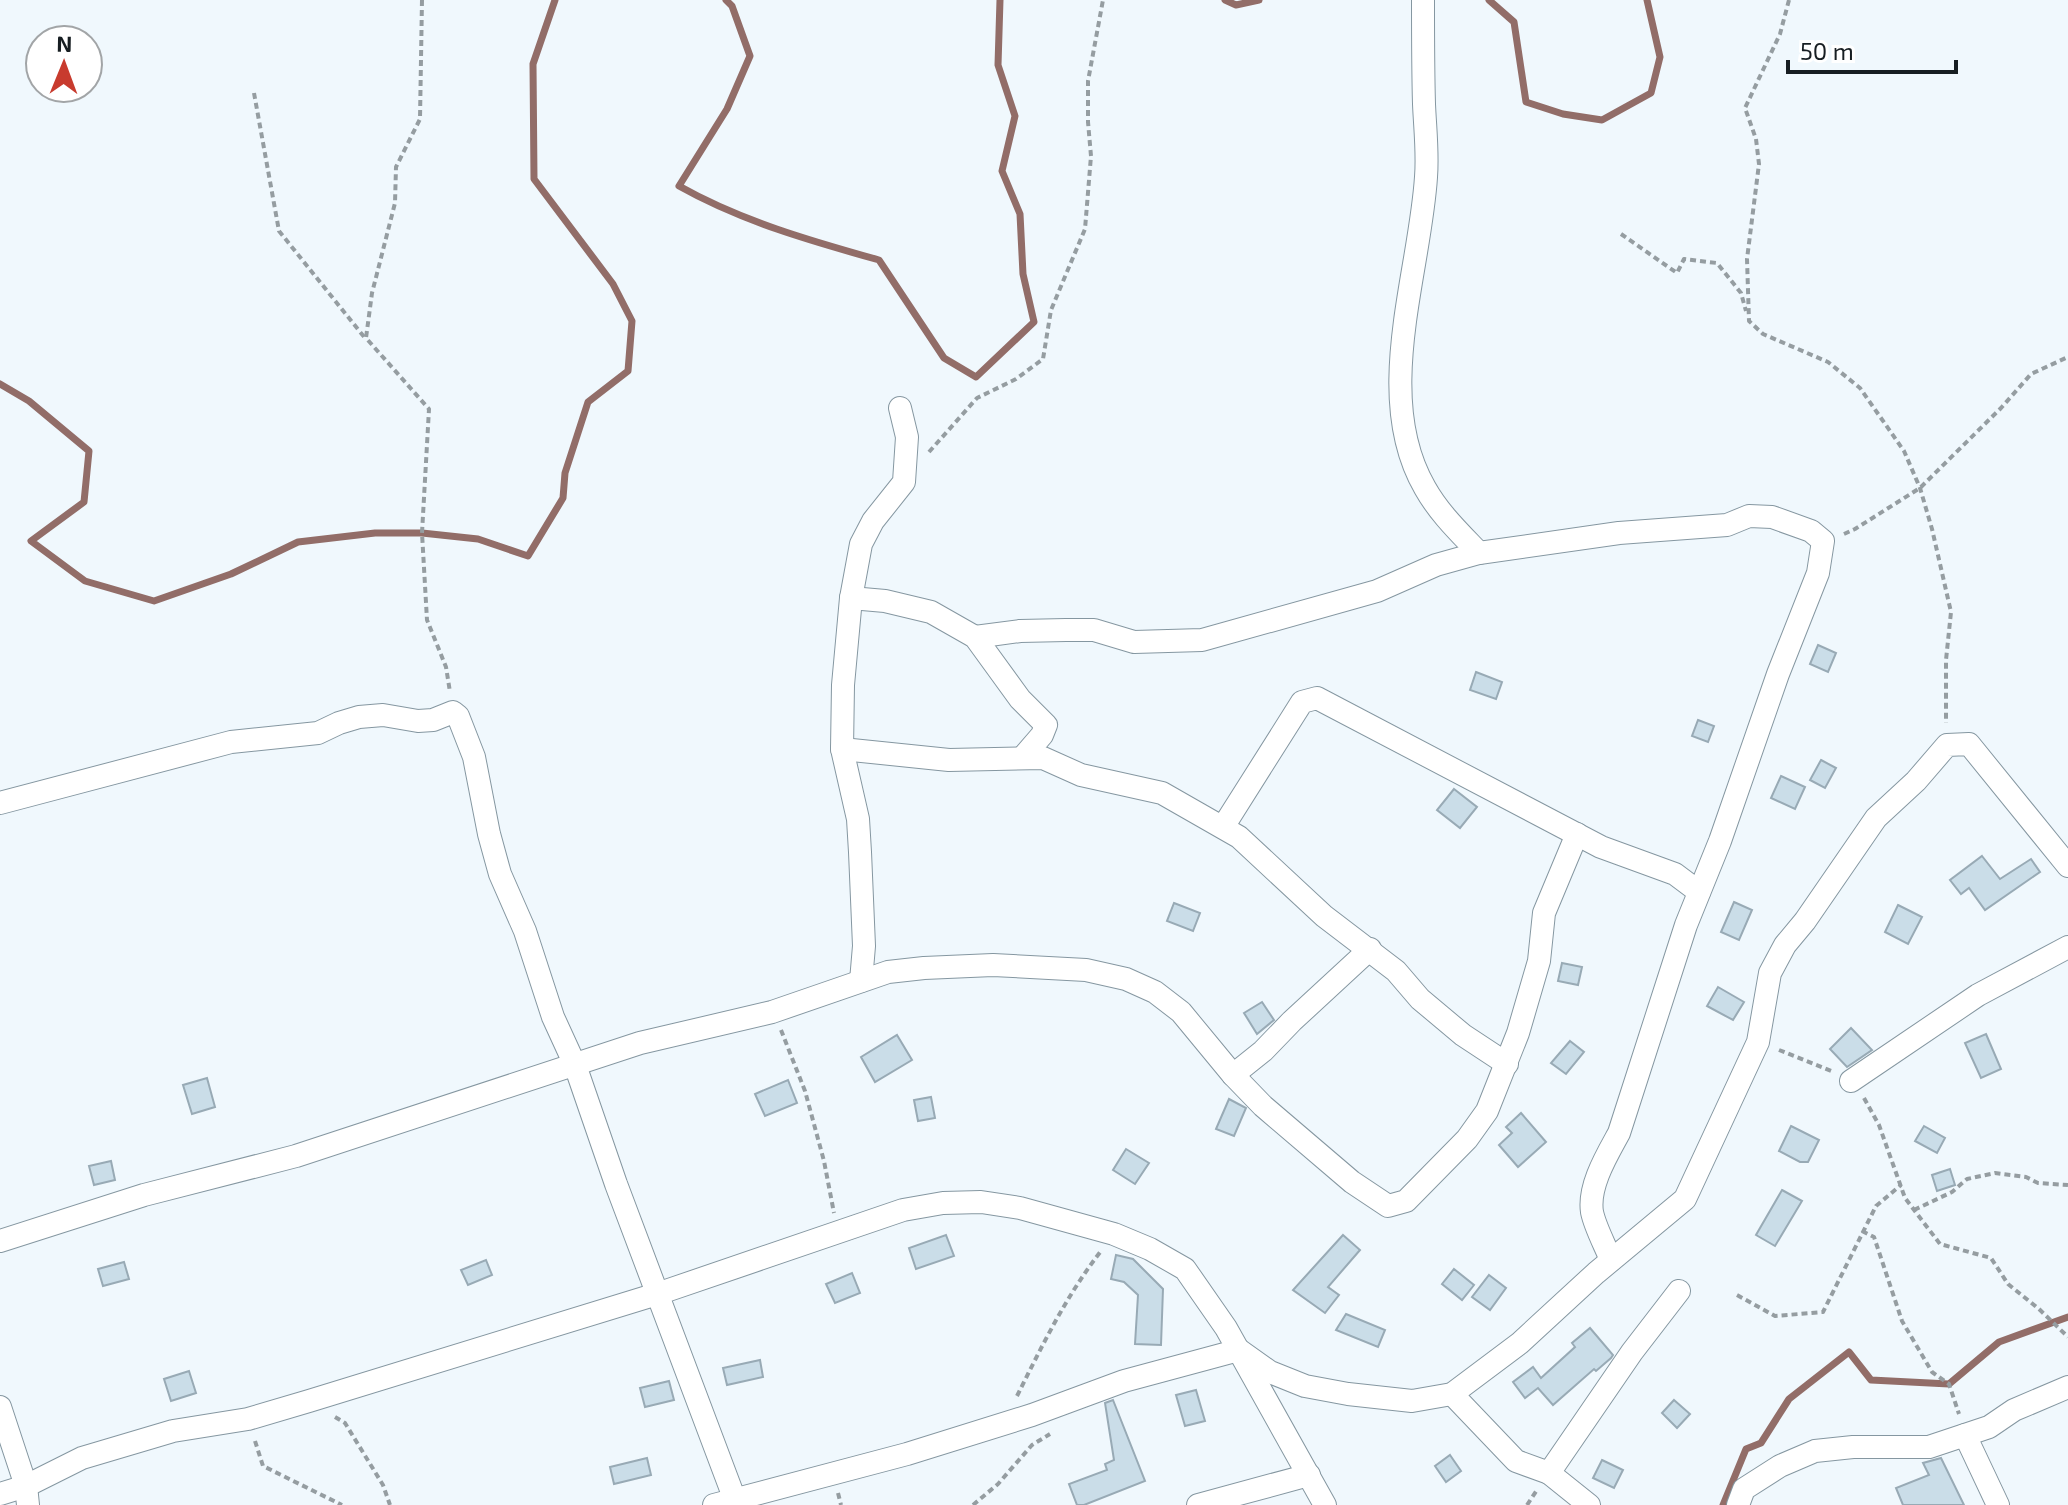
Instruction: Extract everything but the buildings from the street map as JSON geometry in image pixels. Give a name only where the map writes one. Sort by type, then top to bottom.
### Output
[{"type":"street","points":[[1423,0],[1426,174],[1421,227],[1408,289],[1401,362],[1404,425],[1411,457],[1423,485],[1441,513],[1479,553]]},
{"type":"street","points":[[861,981],[864,946],[858,819],[842,749],[843,685],[851,598],[861,544],[873,521],[904,482],[907,437],[900,408]]},
{"type":"street","points":[[975,637],[1020,631],[1094,630],[1134,642],[1202,640],[1377,591],[1436,565],[1479,553],[1619,533],[1727,525],[1749,516],[1772,517],[1811,531],[1823,541],[1818,573],[1686,925],[1619,1133],[1596,1185],[1592,1210],[1611,1260]]},
{"type":"street","points":[[851,598],[885,601],[931,612],[975,637],[1020,699],[1046,725],[1042,735],[1023,757]]},
{"type":"street","points":[[1223,827],[1302,702],[1317,698],[1601,847],[1675,874],[1699,892]]},
{"type":"street","points":[[0,803],[231,742],[318,733],[359,717],[383,715],[418,721],[433,720],[453,712],[458,716],[474,757],[500,874],[525,931],[553,1017],[575,1065],[657,1294],[725,1502],[833,1476],[1032,1415],[1124,1381],[1239,1350]]},
{"type":"street","points":[[1239,1350],[1270,1372],[1305,1386],[1412,1401],[1452,1394],[1520,1343],[1611,1260],[1685,1199],[1758,1042],[1770,973],[1785,945],[1876,818],[1916,781],[1947,745],[1969,744],[2068,866]]},
{"type":"street","points":[[842,749],[963,761],[1043,758],[1081,775],[1162,793],[1239,837],[1324,916],[1396,971],[1420,999],[1463,1035],[1507,1064]]},
{"type":"street","points":[[0,1241],[144,1195],[296,1156],[640,1043],[772,1012],[888,972],[993,965],[1086,970],[1126,979],[1155,992],[1181,1012],[1263,1106],[1352,1182],[1388,1206],[1406,1201],[1467,1139],[1487,1111],[1507,1064],[1539,961],[1544,913],[1577,834]]},
{"type":"street","points":[[1851,1081],[1978,995],[2068,947]]},
{"type":"street","points":[[1233,1075],[1263,1051],[1370,949]]},
{"type":"street","points":[[0,1494],[27,1496],[82,1458],[173,1431],[248,1419],[309,1401],[657,1294],[903,1210],[943,1203],[981,1202],[1020,1208],[1114,1234],[1150,1249],[1185,1269],[1239,1350],[1325,1505]]},
{"type":"street","points":[[1549,1473],[1632,1352],[1679,1291]]},
{"type":"street","points":[[1738,1505],[1744,1489],[1780,1466],[1815,1451],[1853,1447],[1929,1447],[1989,1427],[2014,1410],[2068,1387]]},
{"type":"street","points":[[1452,1394],[1516,1461],[1549,1473],[1589,1505]]},
{"type":"street","points":[[0,1407],[27,1496]]},
{"type":"street","points":[[1965,1435],[1998,1505]]},
{"type":"street","points":[[1198,1505],[1309,1475]]},
{"type":"path","points":[[366,338],[375,279],[395,203],[396,167],[420,119],[422,0]]},
{"type":"path","points":[[904,482],[977,398],[1016,379],[1043,359],[1051,310],[1085,229],[1091,156],[1088,81],[1103,0]]},
{"type":"path","points":[[1749,321],[1747,259],[1759,164],[1756,139],[1745,108],[1780,34],[1789,0]]},
{"type":"path","points":[[254,93],[279,231],[366,338],[429,409],[422,533],[427,620],[446,667],[453,712]]},
{"type":"path","points":[[1621,234],[1677,273],[1684,259],[1717,263],[1741,293],[1749,321],[1763,334],[1828,362],[1860,388],[1904,451],[1920,488],[1951,612],[1946,660],[1947,745]]},
{"type":"path","points":[[1823,541],[1855,529],[1920,488],[2031,374],[2068,357]]},
{"type":"path","points":[[772,1012],[805,1091],[839,1231]]},
{"type":"path","points":[[1758,1042],[1815,1063],[1851,1081],[1879,1125],[1905,1198],[1940,1244],[1991,1258],[2008,1284],[2068,1337]]},
{"type":"path","points":[[1914,1210],[1952,1192],[1967,1179],[1995,1173],[2026,1177],[2038,1183],[2068,1185]]},
{"type":"path","points":[[1737,1295],[1775,1316],[1823,1312],[1876,1206],[1901,1185]]},
{"type":"path","points":[[1862,1231],[1874,1237],[1902,1321],[1932,1372],[1949,1384],[1954,1396]]},
{"type":"path","points":[[1003,1424],[1057,1317],[1081,1277],[1114,1234]]},
{"type":"path","points":[[309,1401],[345,1423],[383,1485],[390,1505]]},
{"type":"path","points":[[248,1419],[263,1466],[342,1505]]},
{"type":"path","points":[[973,1505],[998,1484],[1032,1445],[1052,1432]]},
{"type":"waterway","points":[[0,384],[29,401],[89,451],[84,502],[31,541],[85,581],[154,601],[231,574],[298,542],[375,533],[422,533],[478,539],[528,556],[563,498],[565,473],[588,402],[628,371],[632,321],[613,284],[534,179],[533,64],[555,0]]},
{"type":"waterway","points":[[726,0],[732,6],[750,56],[727,109],[679,186],[752,220],[879,260],[944,358],[976,377],[1034,322],[1023,274],[1020,214],[1002,171],[1015,116],[998,65],[1000,0]]},
{"type":"waterway","points":[[1225,0],[1236,5],[1259,0]]},
{"type":"waterway","points":[[1489,0],[1514,22],[1526,102],[1563,114],[1602,120],[1651,93],[1660,57],[1647,0]]},
{"type":"waterway","points":[[1723,1505],[1746,1449],[1761,1443],[1789,1399],[1849,1352],[1871,1380],[1949,1384],[1999,1342],[2068,1317]]}]
